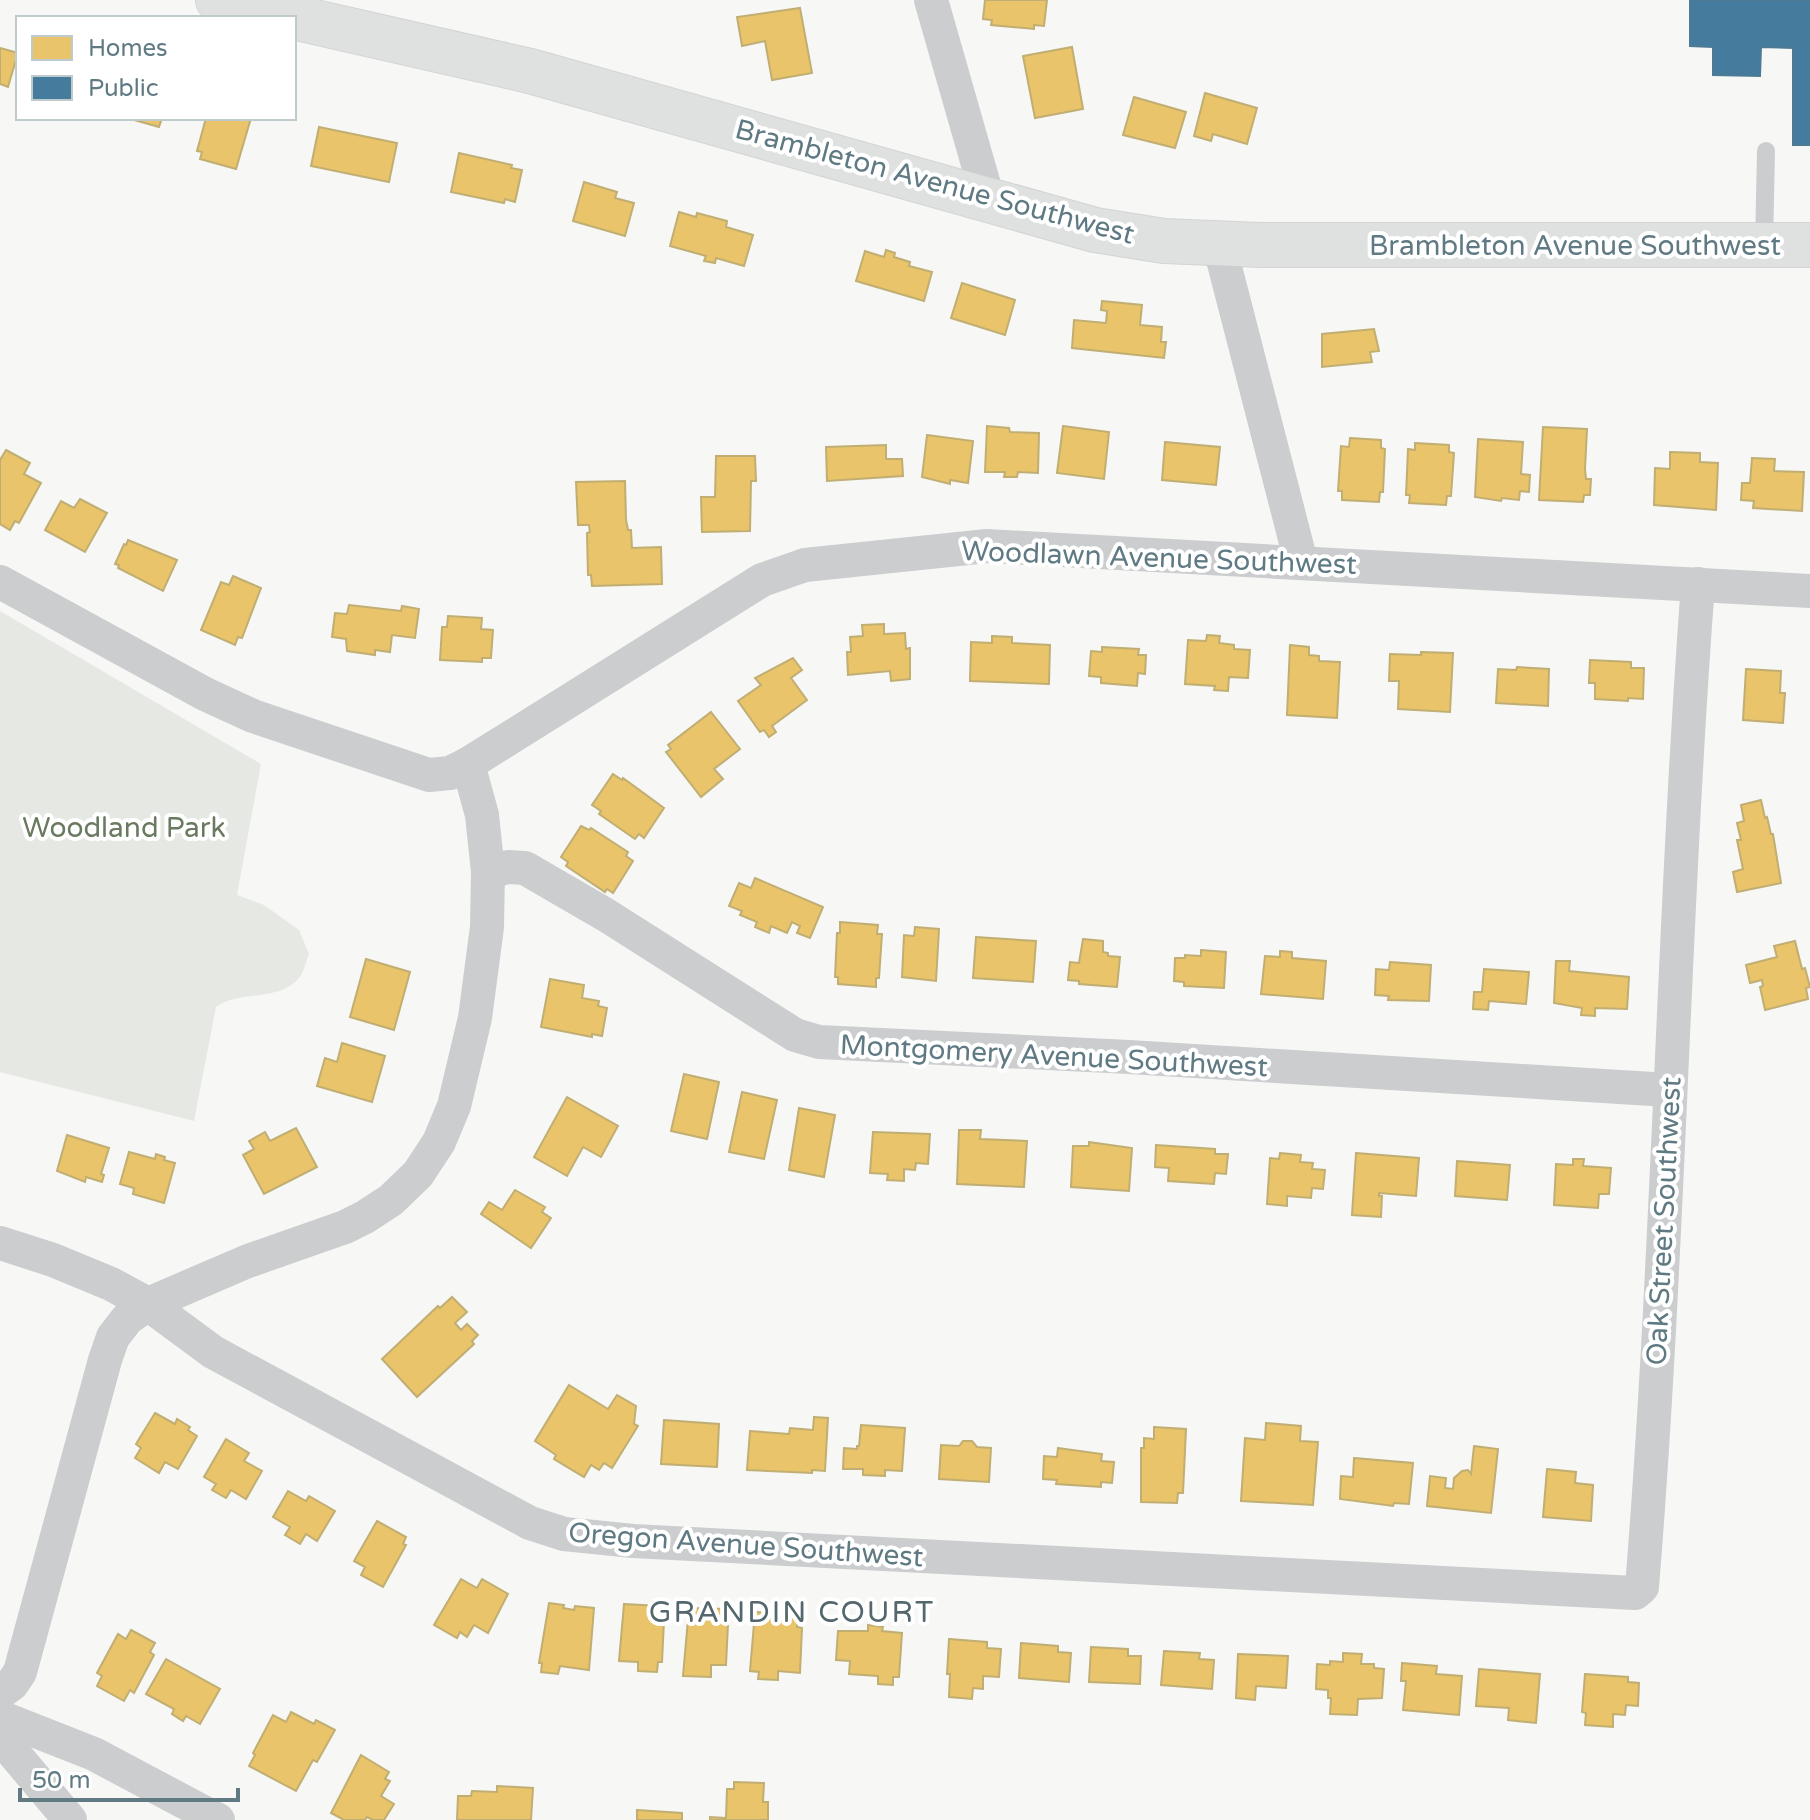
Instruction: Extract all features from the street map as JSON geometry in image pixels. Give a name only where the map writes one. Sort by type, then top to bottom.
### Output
[{"type":"main road","name":"Brambleton Avenue Southwest","points":[[218,0],[288,16]]},
{"type":"main road","name":"Brambleton Avenue Southwest","points":[[296,18],[530,71],[1095,230],[1164,241],[1219,244],[1810,245]]},
{"type":"street","points":[[931,0],[988,199]]},
{"type":"street","points":[[1219,244],[1301,562]]},
{"type":"street","name":"Woodlawn Avenue Southwest","points":[[468,764],[762,580],[805,565],[987,546],[1810,591]]},
{"type":"street","points":[[0,582],[162,673],[253,716],[429,775],[450,773],[468,764],[482,815],[488,872],[487,927],[471,1032],[454,1106],[439,1142],[418,1174],[391,1200],[345,1227],[248,1261],[148,1304],[127,1319],[113,1337],[20,1672],[12,1684],[0,1693]]},
{"type":"street","name":"Oak Street Southwest","points":[[1373,1579],[1635,1593],[1642,1587],[1651,1472],[1683,795],[1698,584]]},
{"type":"street","name":"Montgomery Avenue Southwest","points":[[488,872],[508,867],[525,868],[606,915],[795,1035],[819,1042],[1129,1057],[1669,1090]]},
{"type":"street","name":"Oregon Avenue Southwest","points":[[0,1243],[53,1260],[111,1284],[148,1304],[213,1352],[530,1523],[564,1534],[633,1541],[1373,1579]]},
{"type":"street","points":[[0,1717],[94,1754],[218,1820]]},
{"type":"street","points":[[0,1737],[70,1820]]},
{"type":"lane","points":[[1764,245],[1766,151]]},
{"type":"green space","name":"Woodland Park","points":[[0,611],[261,764],[237,895],[264,905],[299,930],[309,954],[301,976],[290,986],[280,991],[236,998],[216,1007],[194,1121],[0,1072]]},
{"type":"building: Homes","points":[[985,0],[1047,0],[1044,26],[1034,25],[1034,29],[991,25],[992,20],[983,19]]},
{"type":"building: Homes","points":[[800,8],[812,73],[772,80],[765,41],[742,46],[737,17]]},
{"type":"building: Homes","points":[[1072,47],[1083,109],[1035,118],[1023,56]]},
{"type":"building: Homes","points":[[0,48],[16,52],[16,60],[8,87],[0,84]]},
{"type":"building: Homes","points":[[1205,93],[1257,108],[1247,144],[1213,134],[1211,141],[1194,136]]},
{"type":"building: Homes","points":[[1134,97],[1186,112],[1175,148],[1123,135]]},
{"type":"building: Homes","points":[[134,120],[161,120],[159,127]]},
{"type":"building: Homes","points":[[205,120],[250,120],[236,169],[200,159],[202,152],[197,151]]},
{"type":"building: Homes","points":[[319,127],[397,143],[389,182],[311,166]]},
{"type":"building: Homes","points":[[459,153],[522,170],[515,202],[505,199],[504,203],[451,192]]},
{"type":"building: Homes","points":[[584,182],[617,192],[615,198],[634,203],[625,236],[573,221]]},
{"type":"building: Homes","points":[[679,212],[727,221],[726,227],[753,235],[744,266],[716,258],[715,263],[704,261],[706,256],[670,246]]},
{"type":"building: Homes","points":[[886,250],[895,253],[894,257],[910,262],[909,266],[932,272],[924,301],[856,281],[865,251],[884,257]]},
{"type":"building: Homes","points":[[962,283],[1015,300],[1005,335],[951,318]]},
{"type":"building: Homes","points":[[1102,301],[1142,305],[1140,325],[1162,327],[1161,342],[1166,342],[1164,358],[1072,348],[1074,320],[1106,323],[1107,311],[1101,310]]},
{"type":"building: Homes","points":[[1374,329],[1379,351],[1370,352],[1372,362],[1322,367],[1322,334]]},
{"type":"building: Homes","points":[[987,426],[1009,428],[1010,432],[1039,433],[1038,473],[1018,472],[1017,477],[1004,477],[1005,472],[985,472]]},
{"type":"building: Homes","points":[[1063,426],[1109,432],[1104,479],[1057,473]]},
{"type":"building: Homes","points":[[1543,427],[1587,429],[1585,469],[1586,479],[1591,479],[1590,495],[1584,495],[1583,502],[1539,500]]},
{"type":"building: Homes","points":[[927,435],[973,441],[968,483],[950,480],[950,484],[922,477]]},
{"type":"building: Homes","points":[[1350,438],[1381,440],[1381,448],[1385,449],[1383,492],[1380,492],[1379,502],[1342,500],[1342,491],[1338,491],[1341,446],[1349,447]]},
{"type":"building: Homes","points":[[1478,439],[1523,442],[1521,474],[1530,475],[1529,492],[1520,491],[1519,500],[1475,497]]},
{"type":"building: Homes","points":[[1165,442],[1220,447],[1216,485],[1162,480]]},
{"type":"building: Homes","points":[[1415,443],[1449,445],[1449,452],[1454,453],[1451,496],[1447,496],[1446,505],[1409,503],[1410,495],[1406,495],[1408,449],[1415,450]]},
{"type":"building: Homes","points":[[886,445],[886,459],[902,459],[903,476],[827,481],[826,447]]},
{"type":"building: Homes","points":[[6,450],[30,463],[24,474],[41,483],[19,523],[15,521],[10,530],[0,524],[0,460]]},
{"type":"building: Homes","points":[[1670,452],[1700,453],[1700,462],[1718,463],[1716,510],[1654,505],[1655,468],[1670,469]]},
{"type":"building: Homes","points":[[716,456],[755,456],[756,481],[751,481],[750,531],[702,532],[701,497],[715,497]]},
{"type":"building: Homes","points":[[1752,458],[1775,459],[1774,471],[1804,472],[1802,511],[1753,508],[1754,501],[1741,500],[1742,483],[1750,483]]},
{"type":"building: Homes","points":[[625,481],[626,520],[628,530],[631,530],[632,548],[661,547],[662,584],[592,586],[591,575],[588,575],[589,525],[578,525],[576,482]]},
{"type":"building: Homes","points":[[80,499],[107,513],[85,552],[45,530],[61,501],[74,508]]},
{"type":"building: Homes","points":[[128,540],[177,560],[163,591],[115,564]]},
{"type":"building: Homes","points":[[233,576],[261,588],[242,638],[238,637],[235,645],[201,630],[221,582],[229,585]]},
{"type":"building: Homes","points":[[349,605],[401,611],[402,606],[419,609],[415,638],[392,635],[390,652],[375,650],[375,655],[347,651],[346,639],[332,637],[335,613],[347,614]]},
{"type":"building: Homes","points":[[448,616],[482,618],[481,629],[493,630],[491,658],[482,658],[482,662],[440,660],[442,627],[447,627]]},
{"type":"building: Homes","points":[[884,624],[884,634],[905,633],[906,649],[910,648],[910,679],[891,681],[890,671],[848,675],[850,637],[863,636],[862,625]]},
{"type":"building: Homes","points":[[1207,635],[1220,636],[1219,643],[1234,645],[1234,649],[1250,650],[1248,678],[1229,677],[1228,691],[1214,690],[1215,686],[1185,684],[1188,640],[1206,641]]},
{"type":"building: Homes","points":[[992,636],[1012,637],[1012,643],[1050,645],[1049,684],[970,681],[971,642],[992,643]]},
{"type":"building: Homes","points":[[1290,645],[1309,647],[1309,655],[1319,656],[1319,661],[1340,662],[1337,718],[1287,715]]},
{"type":"building: Homes","points":[[1102,647],[1139,649],[1138,655],[1146,655],[1145,674],[1138,673],[1137,686],[1101,683],[1101,677],[1089,676],[1091,651],[1102,652]]},
{"type":"building: Homes","points":[[1421,652],[1453,653],[1450,712],[1398,709],[1399,681],[1389,681],[1390,654],[1421,655]]},
{"type":"building: Homes","points":[[793,658],[802,670],[791,678],[807,700],[772,726],[776,732],[769,737],[764,730],[760,732],[738,701],[761,685],[755,678]]},
{"type":"building: Homes","points":[[1590,660],[1631,662],[1631,668],[1644,668],[1643,699],[1595,699],[1595,683],[1589,683]]},
{"type":"building: Homes","points":[[1517,667],[1549,669],[1548,706],[1496,703],[1498,669],[1516,670]]},
{"type":"building: Homes","points":[[1746,669],[1781,671],[1780,693],[1785,693],[1783,723],[1743,720]]},
{"type":"building: Homes","points":[[711,712],[740,749],[714,769],[723,779],[701,797],[666,752],[671,749],[668,745]]},
{"type":"building: Homes","points":[[613,774],[664,808],[644,838],[639,834],[635,839],[599,814],[601,811],[592,805]]},
{"type":"building: Homes","points":[[1761,800],[1773,834],[1781,883],[1737,892],[1733,872],[1743,869],[1737,840],[1741,840],[1737,823],[1744,821],[1741,805]]},
{"type":"building: Homes","points":[[581,826],[591,828],[628,852],[626,856],[633,861],[613,893],[607,889],[605,892],[566,866],[568,862],[561,857]]},
{"type":"building: Homes","points":[[755,878],[823,907],[810,938],[797,933],[800,926],[792,922],[787,933],[771,926],[769,933],[755,927],[757,922],[740,915],[742,911],[729,906],[739,883],[751,888]]},
{"type":"building: Homes","points":[[840,922],[878,925],[877,934],[882,934],[876,987],[838,984],[838,977],[835,977]]},
{"type":"building: Homes","points":[[915,927],[939,929],[936,981],[902,977],[904,935],[914,936]]},
{"type":"building: Homes","points":[[976,937],[1036,941],[1033,982],[973,978]]},
{"type":"building: Homes","points":[[1083,939],[1103,941],[1103,952],[1108,956],[1120,957],[1117,987],[1079,984],[1079,981],[1068,980],[1070,962],[1079,963]]},
{"type":"building: Homes","points":[[1795,941],[1810,987],[1806,988],[1808,999],[1765,1010],[1760,987],[1763,986],[1762,980],[1750,983],[1746,965],[1777,957],[1774,946]]},
{"type":"building: Homes","points":[[1201,950],[1226,952],[1224,988],[1184,986],[1184,982],[1174,981],[1175,958],[1201,956]]},
{"type":"building: Homes","points":[[1280,951],[1292,952],[1292,958],[1326,961],[1323,999],[1261,994],[1265,956],[1280,957]]},
{"type":"building: Homes","points":[[366,959],[410,972],[394,1030],[350,1017]]},
{"type":"building: Homes","points":[[1556,961],[1570,961],[1569,971],[1629,977],[1627,1009],[1595,1008],[1595,1016],[1581,1015],[1582,1008],[1554,1003]]},
{"type":"building: Homes","points":[[1390,962],[1431,965],[1429,1001],[1388,1000],[1389,996],[1375,995],[1376,969],[1389,970]]},
{"type":"building: Homes","points":[[1484,969],[1529,972],[1526,1004],[1489,1001],[1488,1010],[1473,1009],[1474,992],[1482,992]]},
{"type":"building: Homes","points":[[550,979],[584,985],[582,998],[599,1001],[598,1006],[607,1008],[602,1036],[592,1034],[592,1037],[541,1027]]},
{"type":"building: Homes","points":[[342,1043],[385,1056],[372,1102],[317,1086],[325,1058],[337,1062]]},
{"type":"building: Homes","points":[[684,1074],[719,1082],[707,1139],[671,1131]]},
{"type":"building: Homes","points":[[742,1092],[777,1100],[764,1159],[729,1152]]},
{"type":"building: Homes","points":[[567,1097],[618,1126],[601,1157],[583,1147],[567,1176],[534,1157]]},
{"type":"building: Homes","points":[[799,1108],[835,1115],[824,1177],[789,1170]]},
{"type":"building: Homes","points":[[296,1128],[317,1167],[264,1194],[243,1155],[254,1149],[249,1141],[265,1132],[270,1141]]},
{"type":"building: Homes","points":[[959,1130],[981,1130],[980,1139],[1027,1141],[1024,1187],[957,1184]]},
{"type":"building: Homes","points":[[873,1132],[930,1134],[928,1164],[916,1163],[915,1170],[904,1169],[904,1181],[887,1180],[888,1174],[870,1173]]},
{"type":"building: Homes","points":[[67,1135],[109,1148],[101,1174],[104,1175],[102,1182],[86,1177],[85,1182],[57,1171]]},
{"type":"building: Homes","points":[[1089,1142],[1132,1148],[1129,1191],[1071,1187],[1073,1146],[1089,1146]]},
{"type":"building: Homes","points":[[1156,1145],[1215,1149],[1215,1154],[1228,1154],[1226,1174],[1215,1173],[1214,1184],[1168,1181],[1169,1168],[1155,1167]]},
{"type":"building: Homes","points":[[129,1152],[155,1159],[156,1154],[175,1163],[164,1203],[133,1194],[134,1188],[120,1184]]},
{"type":"building: Homes","points":[[1280,1153],[1301,1155],[1300,1162],[1313,1163],[1312,1169],[1325,1170],[1323,1189],[1312,1188],[1311,1198],[1287,1196],[1287,1206],[1267,1204],[1270,1158],[1279,1159]]},
{"type":"building: Homes","points":[[1356,1153],[1419,1158],[1416,1196],[1379,1193],[1382,1196],[1381,1217],[1352,1215]]},
{"type":"building: Homes","points":[[1573,1159],[1584,1159],[1583,1166],[1611,1168],[1609,1194],[1599,1194],[1598,1208],[1554,1205],[1556,1164],[1573,1165]]},
{"type":"building: Homes","points":[[1457,1161],[1510,1165],[1507,1200],[1455,1196]]},
{"type":"building: Homes","points":[[515,1190],[545,1207],[542,1212],[551,1218],[531,1248],[481,1214],[489,1202],[502,1210]]},
{"type":"building: Homes","points":[[452,1297],[467,1312],[455,1323],[461,1330],[467,1324],[478,1335],[472,1341],[474,1344],[417,1397],[382,1359],[438,1306],[440,1308]]},
{"type":"building: Homes","points":[[569,1385],[608,1409],[617,1395],[636,1406],[634,1424],[638,1426],[612,1468],[604,1463],[599,1470],[591,1465],[584,1477],[554,1459],[556,1455],[535,1441]]},
{"type":"building: Homes","points":[[155,1413],[175,1424],[177,1419],[197,1436],[178,1469],[165,1462],[159,1473],[135,1458],[141,1448],[136,1444]]},
{"type":"building: Homes","points":[[814,1417],[828,1418],[825,1471],[747,1470],[750,1431],[789,1434],[790,1428],[813,1430]]},
{"type":"building: Homes","points":[[664,1420],[719,1424],[717,1467],[661,1464]]},
{"type":"building: Homes","points":[[1266,1423],[1301,1426],[1300,1441],[1318,1442],[1313,1505],[1241,1501],[1245,1438],[1265,1440]]},
{"type":"building: Homes","points":[[861,1425],[905,1428],[902,1471],[885,1470],[885,1476],[863,1475],[863,1469],[843,1469],[844,1448],[857,1449]]},
{"type":"building: Homes","points":[[1154,1427],[1186,1429],[1183,1493],[1178,1493],[1177,1503],[1141,1502],[1141,1448],[1144,1448],[1144,1438],[1154,1439]]},
{"type":"building: Homes","points":[[226,1439],[249,1453],[244,1461],[262,1471],[246,1499],[231,1490],[226,1498],[212,1490],[216,1484],[204,1477]]},
{"type":"building: Homes","points":[[963,1441],[972,1441],[977,1447],[991,1448],[989,1482],[939,1479],[941,1445],[959,1446]]},
{"type":"building: Homes","points":[[1474,1446],[1498,1449],[1491,1513],[1427,1506],[1430,1476],[1446,1478],[1445,1488],[1453,1489],[1454,1478],[1462,1471],[1468,1470],[1471,1474]]},
{"type":"building: Homes","points":[[1058,1448],[1102,1454],[1101,1461],[1114,1462],[1112,1483],[1101,1482],[1101,1487],[1056,1484],[1057,1480],[1043,1479],[1044,1456],[1057,1457]]},
{"type":"building: Homes","points":[[1354,1458],[1413,1463],[1409,1504],[1394,1503],[1393,1506],[1340,1499],[1341,1476],[1353,1477]]},
{"type":"building: Homes","points":[[1547,1469],[1576,1472],[1575,1483],[1593,1485],[1591,1521],[1543,1517]]},
{"type":"building: Homes","points":[[288,1491],[306,1501],[309,1496],[335,1511],[317,1541],[306,1534],[300,1544],[285,1535],[290,1527],[273,1517]]},
{"type":"building: Homes","points":[[377,1521],[406,1537],[403,1544],[406,1545],[383,1587],[361,1575],[365,1567],[354,1561]]},
{"type":"building: Homes","points":[[461,1579],[477,1588],[482,1579],[508,1594],[488,1633],[474,1625],[467,1637],[460,1632],[457,1638],[434,1625]]},
{"type":"building: Homes","points":[[549,1603],[574,1610],[575,1606],[594,1608],[589,1670],[560,1666],[558,1674],[541,1672],[542,1663],[539,1663]]},
{"type":"building: Homes","points":[[624,1604],[660,1606],[659,1620],[664,1620],[662,1662],[658,1662],[657,1672],[638,1671],[638,1662],[619,1661]]},
{"type":"building: Homes","points":[[689,1608],[725,1609],[724,1623],[728,1624],[726,1665],[711,1665],[711,1677],[683,1676]]},
{"type":"building: Homes","points":[[755,1612],[798,1614],[797,1627],[802,1628],[800,1673],[778,1671],[778,1680],[758,1679],[759,1672],[750,1671]]},
{"type":"building: Homes","points":[[868,1625],[883,1627],[882,1631],[902,1633],[899,1677],[893,1677],[893,1685],[878,1684],[878,1676],[849,1674],[850,1661],[836,1660],[838,1631],[868,1631]]},
{"type":"building: Homes","points":[[131,1630],[155,1643],[150,1652],[154,1655],[134,1693],[130,1690],[124,1701],[97,1686],[102,1676],[97,1673],[118,1634],[126,1639]]},
{"type":"building: Homes","points":[[949,1639],[987,1642],[987,1648],[1001,1649],[999,1677],[983,1676],[983,1689],[973,1688],[972,1699],[949,1697]]},
{"type":"building: Homes","points":[[1021,1643],[1058,1646],[1058,1652],[1071,1653],[1069,1682],[1019,1678]]},
{"type":"building: Homes","points":[[1091,1647],[1128,1649],[1128,1656],[1141,1656],[1140,1684],[1089,1682]]},
{"type":"building: Homes","points":[[1164,1651],[1200,1653],[1199,1659],[1214,1660],[1212,1689],[1161,1685]]},
{"type":"building: Homes","points":[[1343,1653],[1362,1654],[1361,1664],[1374,1664],[1374,1668],[1384,1669],[1382,1698],[1358,1699],[1357,1715],[1330,1714],[1328,1690],[1316,1689],[1317,1664],[1343,1662]]},
{"type":"building: Homes","points":[[1238,1654],[1288,1656],[1286,1688],[1256,1686],[1255,1700],[1236,1698]]},
{"type":"building: Homes","points":[[166,1659],[220,1689],[200,1724],[186,1716],[183,1721],[172,1714],[174,1709],[146,1694]]},
{"type":"building: Homes","points":[[1402,1663],[1437,1666],[1436,1674],[1462,1676],[1459,1715],[1403,1710],[1406,1681],[1401,1681]]},
{"type":"building: Homes","points":[[1479,1669],[1540,1674],[1536,1723],[1508,1720],[1509,1708],[1476,1706]]},
{"type":"building: Homes","points":[[1585,1674],[1628,1677],[1628,1682],[1639,1683],[1638,1706],[1626,1705],[1625,1715],[1613,1714],[1613,1727],[1585,1725],[1586,1713],[1582,1712]]},
{"type":"building: Homes","points":[[291,1712],[335,1730],[296,1791],[249,1766],[273,1715],[286,1722]]},
{"type":"building: Homes","points":[[361,1755],[389,1772],[385,1779],[390,1781],[381,1796],[394,1804],[384,1820],[367,1817],[365,1820],[344,1820],[331,1813]]},
{"type":"building: Homes","points":[[734,1782],[764,1783],[763,1802],[768,1802],[768,1820],[710,1820],[710,1817],[726,1818],[727,1789],[734,1789]]},
{"type":"building: Homes","points":[[497,1786],[533,1788],[531,1820],[457,1820],[458,1796],[471,1796],[472,1791],[497,1792]]},
{"type":"building: Homes","points":[[637,1810],[682,1813],[682,1820],[637,1820]]},
{"type":"building: Public","points":[[1690,0],[1810,0],[1810,145],[1793,145],[1793,48],[1761,47],[1760,76],[1713,75],[1713,47],[1690,46]]},
{"type":"district","name":"GRANDIN COURT","points":[[792,1612]]}]
